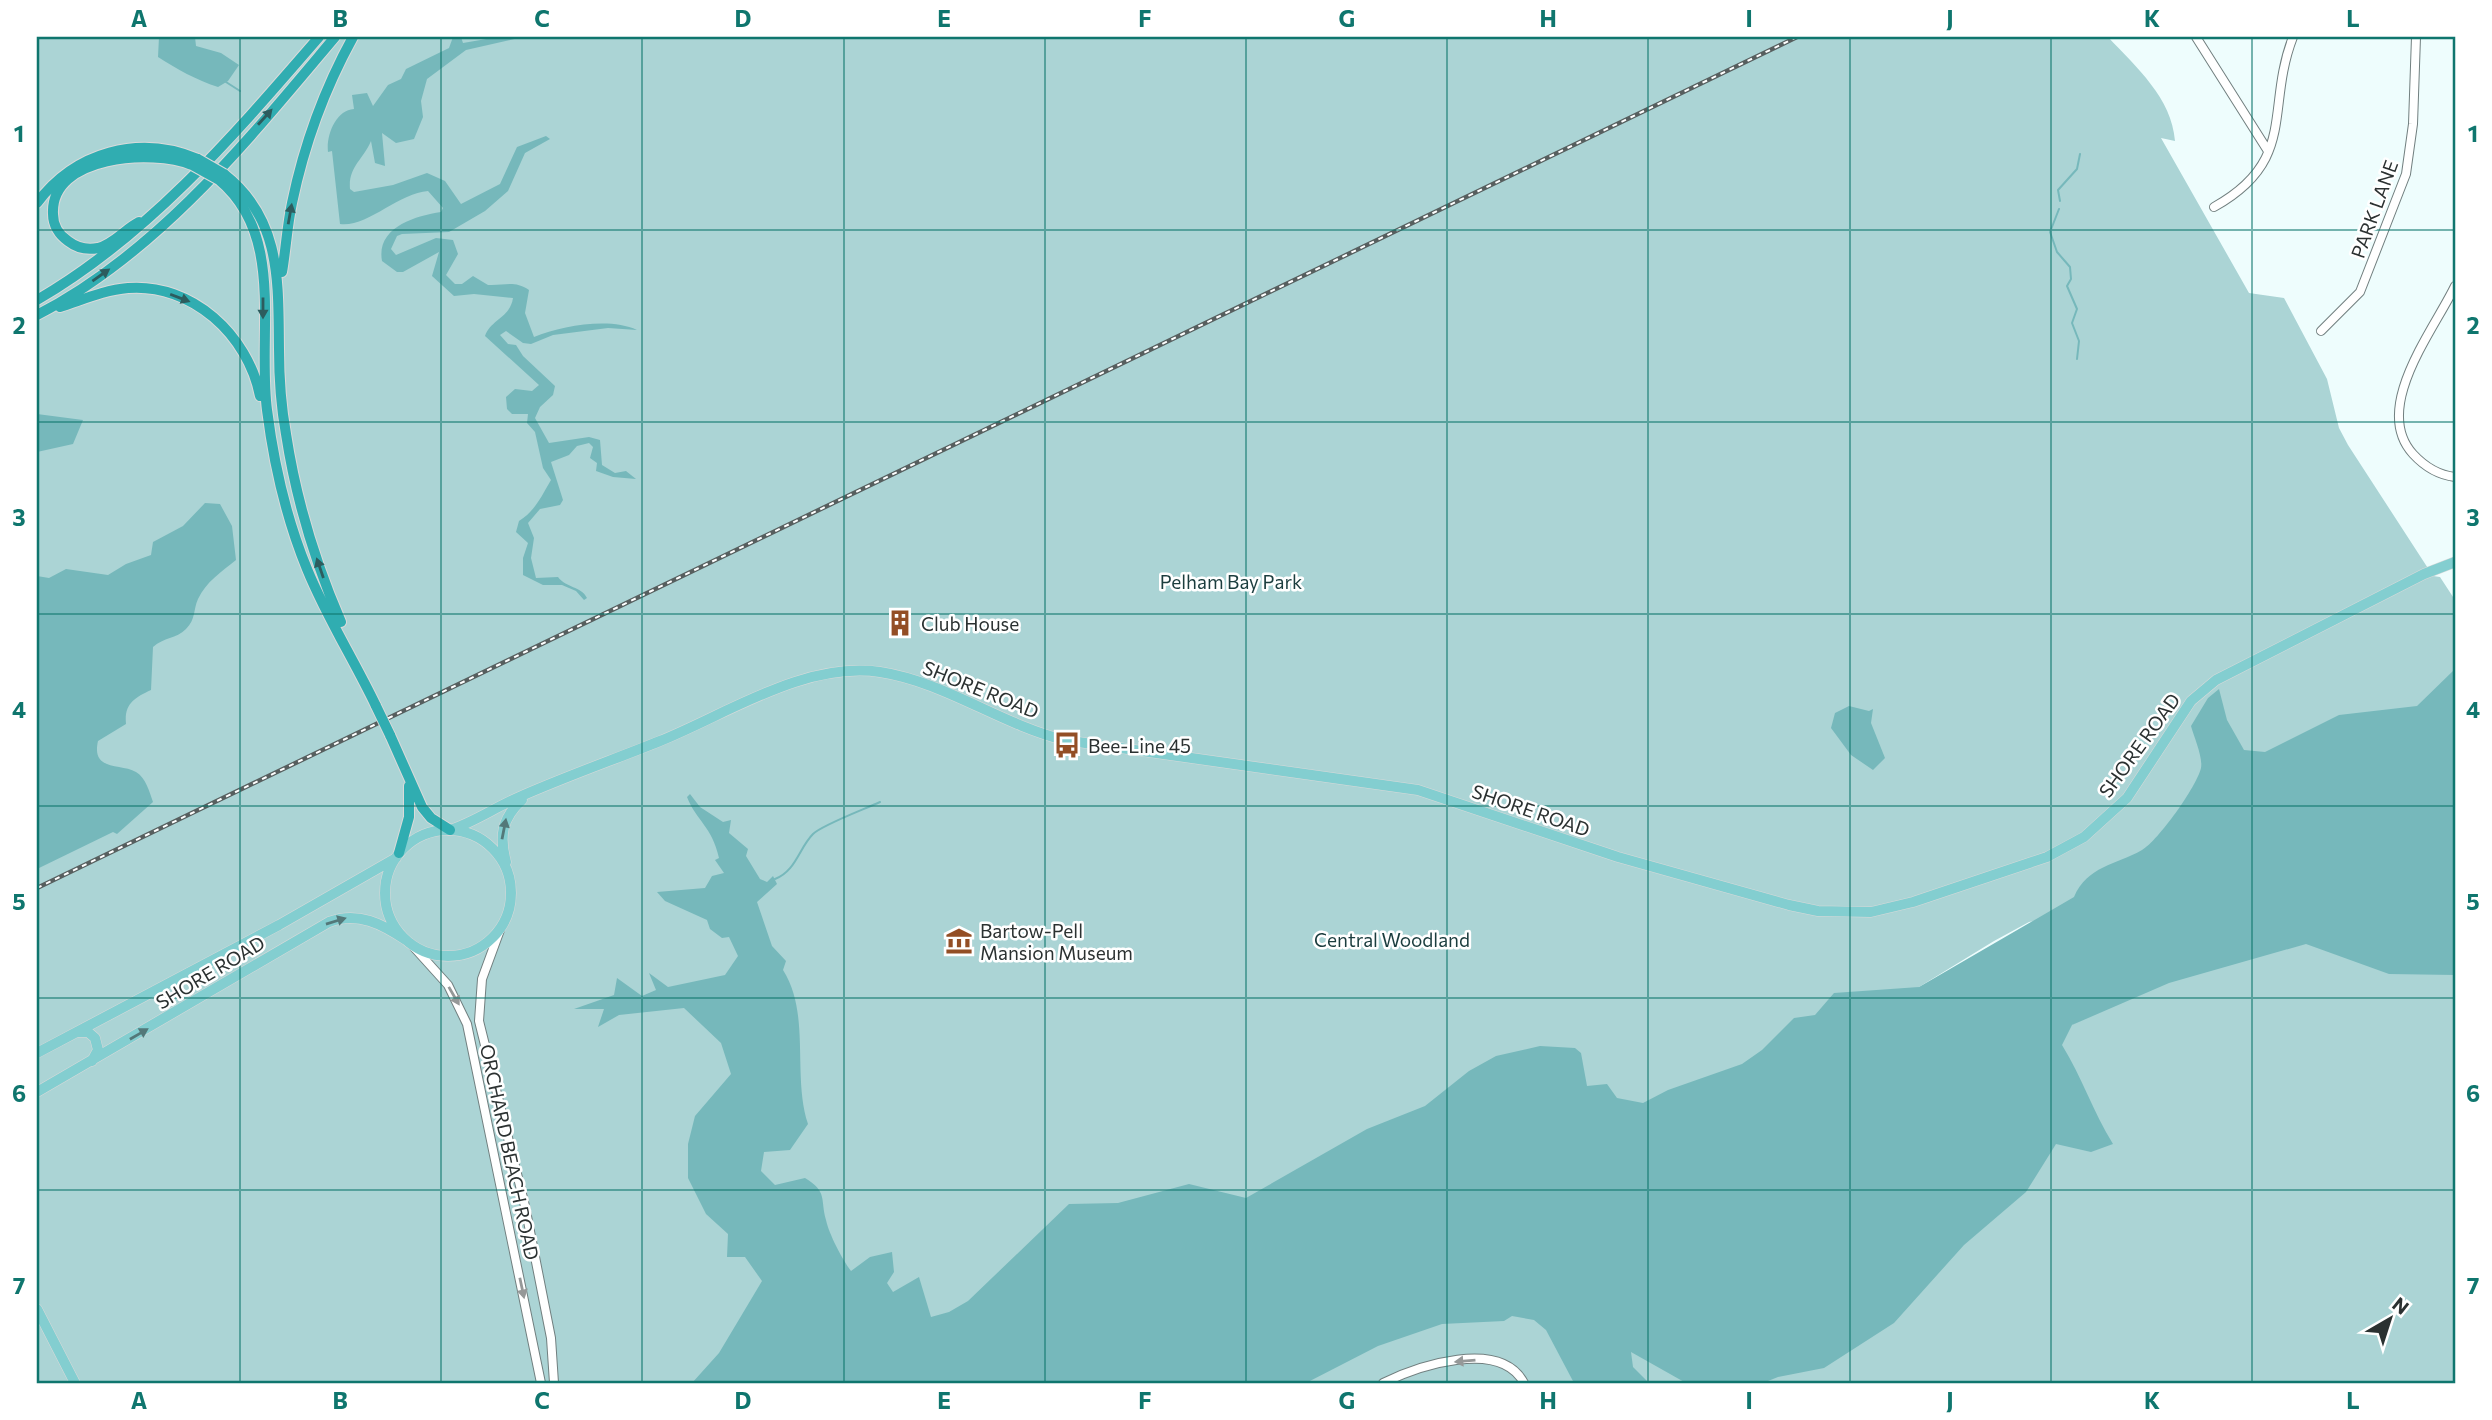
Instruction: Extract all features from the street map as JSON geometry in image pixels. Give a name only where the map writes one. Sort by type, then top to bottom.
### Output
[{"type":"highway","points":[[37,300],[92,265],[154,214],[234,132],[319,37]]},
{"type":"highway","points":[[40,313],[110,268],[159,228],[249,135],[335,37]]},
{"type":"highway","points":[[352,655],[313,549],[292,471],[279,371],[279,282],[292,204],[304,156],[327,91],[353,37]]},
{"type":"highway","points":[[37,203],[65,173],[103,153],[147,147],[175,151],[222,177],[249,198],[272,243],[279,282]]},
{"type":"highway","points":[[154,214],[128,228],[107,244],[89,249],[64,238],[55,225],[52,212],[56,196],[66,183],[107,161],[151,155],[195,162]]},
{"type":"highway","points":[[222,177],[246,209],[261,250],[263,358],[269,424],[280,485],[297,542],[321,600],[352,655],[426,814],[450,830]]},
{"type":"highway","points":[[40,313],[97,294],[131,288],[158,291],[189,301],[216,319],[237,341],[253,370],[269,424]]},
{"type":"highway","points":[[397,856],[409,817],[407,773]]},
{"type":"main road","name":"SHORE ROAD","points":[[450,830],[806,678],[832,671],[879,672],[943,691],[1008,720],[1064,740],[1418,790],[1606,854],[1789,905],[1818,911],[1871,912],[1913,902],[2069,847],[2099,826],[2127,798],[2191,701],[2216,680],[2455,562]]},
{"type":"main road","name":"SHORE ROAD","points":[[508,872],[502,844],[503,826],[509,813],[529,794]]},
{"type":"main road","points":[[450,830],[468,833],[488,844],[508,872],[511,906],[500,930],[483,946],[461,955],[438,956],[408,942],[392,922],[385,899],[387,876],[397,856],[422,835],[450,830]]},
{"type":"main road","name":"SHORE ROAD","points":[[37,1053],[268,931],[397,856]]},
{"type":"main road","name":"SHORE ROAD","points":[[37,1092],[329,922],[345,918],[371,920],[408,942]]},
{"type":"main road","points":[[76,1032],[88,1032],[95,1038],[98,1051],[91,1061]]},
{"type":"main road","points":[[37,1309],[75,1383]]},
{"type":"street","points":[[2196,37],[2268,151]]},
{"type":"street","points":[[2214,207],[2243,189],[2258,172],[2268,151],[2278,125],[2279,85],[2292,37]]},
{"type":"street","name":"PARK LANE","points":[[2321,331],[2360,292],[2406,174],[2413,124],[2416,37]]},
{"type":"street","points":[[2455,286],[2405,381],[2399,414],[2409,450],[2432,470],[2455,477]]},
{"type":"street","name":"ORCHARD BEACH ROAD","points":[[500,930],[480,987],[479,1021],[525,1206],[551,1338],[554,1383]]},
{"type":"street","name":"ORCHARD BEACH ROAD","points":[[408,942],[448,985],[467,1024],[541,1383]]},
{"type":"street","points":[[1382,1383],[1422,1368],[1479,1359],[1505,1364],[1524,1383]]},
{"type":"green space","name":"Pelham Bay Park","points":[[37,37],[2108,37],[2160,97],[2172,125],[2175,141],[2161,138],[2249,293],[2284,298],[2327,379],[2339,428],[2348,445],[2433,576],[2440,577],[2455,600],[2455,706],[2219,794],[2085,911],[2029,922],[1994,941],[1919,987],[1759,1097],[1268,1225],[1021,1271],[833,1383],[37,1383]]},
{"type":"green space","points":[[2455,909],[2455,1383],[1286,1383],[2018,1054],[2088,1016],[2142,994],[2237,945]]},
{"type":"shaded area","points":[[159,37],[195,37],[196,46],[221,53],[239,65],[228,81],[218,87],[187,74],[158,57]]},
{"type":"shaded area","points":[[453,37],[461,37],[463,43],[498,37],[523,37],[466,50],[427,79],[421,101],[423,117],[414,139],[396,143],[382,133],[385,166],[375,163],[371,141],[351,175],[350,189],[354,192],[393,185],[427,173],[445,181],[461,204],[500,184],[517,147],[546,136],[550,139],[525,153],[508,191],[485,211],[449,232],[397,236],[391,249],[396,255],[436,238],[453,240],[458,254],[446,275],[455,284],[462,284],[473,276],[488,285],[514,284],[529,290],[525,313],[534,337],[586,324],[613,324],[637,330],[608,328],[553,335],[531,344],[523,343],[506,331],[500,335],[508,344],[516,345],[523,356],[555,386],[553,395],[540,407],[535,418],[549,443],[589,437],[600,440],[602,465],[615,473],[626,471],[636,479],[613,477],[596,471],[597,463],[590,458],[593,447],[589,443],[577,446],[569,455],[551,462],[563,500],[560,505],[540,509],[528,523],[534,538],[531,558],[536,578],[558,577],[584,594],[587,598],[584,600],[576,591],[562,585],[543,585],[523,575],[523,558],[528,543],[516,532],[519,521],[534,508],[551,480],[543,468],[535,432],[527,423],[528,414],[512,414],[507,409],[506,397],[515,389],[532,391],[539,385],[485,336],[491,326],[508,310],[513,298],[474,294],[454,296],[432,276],[439,252],[403,272],[397,272],[382,261],[385,240],[391,232],[409,221],[441,212],[443,208],[428,191],[417,193],[361,221],[340,224],[332,151],[328,152],[329,138],[337,119],[348,110],[354,109],[352,95],[367,93],[373,106],[388,85],[401,79],[406,69],[449,48]]},
{"type":"shaded area","points":[[37,414],[83,420],[73,444],[37,452]]},
{"type":"shaded area","points":[[205,503],[220,504],[232,526],[236,560],[205,587],[186,629],[153,647],[151,690],[131,702],[126,724],[98,741],[99,758],[109,765],[136,772],[147,785],[153,802],[117,834],[113,832],[37,869],[37,576],[49,578],[66,569],[108,575],[126,564],[151,555],[153,542],[183,526]]},
{"type":"shaded area","points":[[2455,669],[2455,975],[2389,974],[2306,944],[2169,983],[2072,1025],[2062,1045],[2113,1144],[2091,1152],[2056,1144],[2026,1192],[1964,1245],[1894,1323],[1824,1368],[1778,1377],[1763,1383],[1686,1383],[1631,1352],[1633,1367],[1649,1383],[1574,1383],[1546,1330],[1534,1320],[1512,1316],[1504,1321],[1442,1324],[1378,1346],[1306,1383],[692,1383],[719,1353],[762,1281],[745,1257],[727,1257],[728,1234],[706,1214],[688,1178],[688,1144],[695,1116],[731,1074],[721,1043],[684,1008],[619,1015],[598,1027],[604,1009],[574,1009],[614,995],[617,978],[642,996],[656,990],[649,973],[668,987],[725,975],[738,956],[729,937],[722,938],[710,929],[707,920],[665,901],[657,892],[705,888],[712,876],[724,873],[715,860],[719,858],[712,838],[687,797],[690,794],[700,807],[723,822],[731,820],[729,833],[748,849],[746,856],[760,879],[767,882],[773,876],[777,884],[757,902],[772,946],[786,961],[783,970],[791,987],[799,1025],[801,1085],[808,1124],[790,1150],[764,1152],[761,1171],[775,1185],[805,1178],[812,1183],[822,1196],[833,1239],[851,1271],[870,1257],[892,1252],[894,1272],[887,1283],[893,1292],[919,1277],[931,1317],[949,1312],[968,1301],[1069,1204],[1118,1203],[1189,1184],[1246,1198],[1367,1129],[1425,1106],[1469,1071],[1496,1056],[1540,1046],[1575,1048],[1581,1053],[1587,1086],[1607,1084],[1617,1098],[1643,1103],[1668,1090],[1742,1064],[1762,1050],[1794,1018],[1815,1015],[1834,993],[1919,987],[2074,897],[2094,872],[2149,845],[2176,812],[2198,776],[2201,758],[2191,726],[2208,698],[2219,689],[2227,720],[2244,750],[2265,752],[2339,715],[2417,706]]},
{"type":"shaded area","points":[[1849,706],[1869,711],[1873,709],[1871,723],[1885,758],[1873,770],[1851,755],[1831,728],[1835,713]]},
{"type":"waterway","points":[[226,82],[240,91]]},
{"type":"waterway","points":[[2060,201],[2058,190],[2077,169],[2080,154]]},
{"type":"waterway","points":[[2059,209],[2050,232],[2057,252],[2070,267],[2071,279],[2067,286],[2077,309],[2072,323],[2079,341],[2077,359]]},
{"type":"waterway","points":[[775,879],[788,871],[808,840],[818,830],[880,802]]},
{"type":"railway","points":[[37,888],[1797,37]]},
{"type":"place","name":"Club House","points":[[900,623]]},
{"type":"place","name":"Bee-Line 45","points":[[1067,745]]},
{"type":"place","name":"Bartow-Pell Mansion Museum","points":[[959,941]]},
{"type":"park label","name":"Central Woodland","points":[[1392,939]]}]
